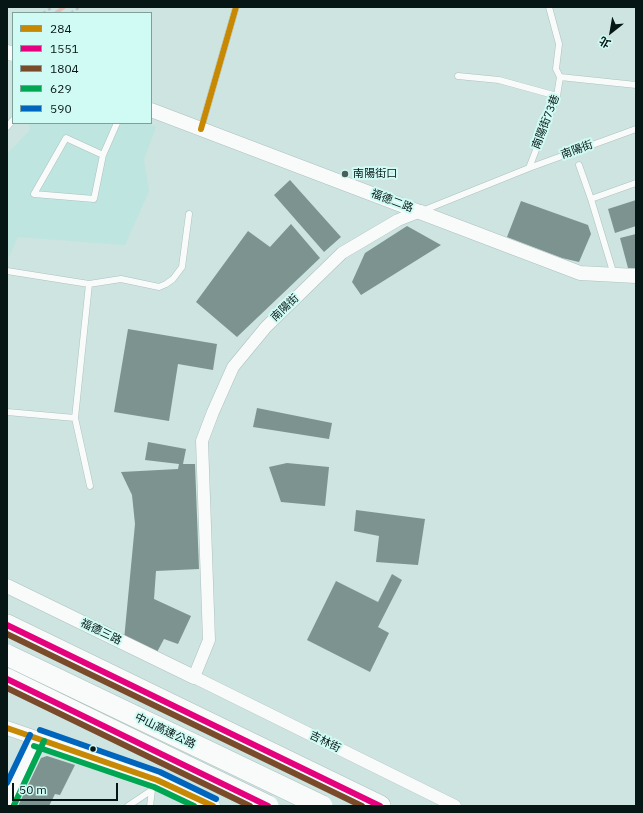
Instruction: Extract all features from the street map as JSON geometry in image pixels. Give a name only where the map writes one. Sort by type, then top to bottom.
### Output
[{"type":"highway","points":[[7,625],[380,806]]},
{"type":"highway","name":"中山高速公路","points":[[7,655],[322,806]]},
{"type":"highway","points":[[7,679],[268,806]]},
{"type":"street","name":"福德二路","points":[[152,110],[580,273],[636,276]]},
{"type":"street","name":"南陽街","points":[[194,677],[209,640],[202,441],[213,412],[233,368],[266,327],[342,253],[398,220],[421,212]]},
{"type":"street","name":"福德三路","points":[[7,586],[194,677]]},
{"type":"street","name":"吉林街","points":[[194,677],[455,806]]},
{"type":"street","points":[[7,728],[213,806]]},
{"type":"street","points":[[7,802],[36,738]]},
{"type":"lane","points":[[201,129],[236,7]]},
{"type":"lane","name":"南陽街73巷","points":[[528,168],[557,96],[560,77],[556,69],[559,44],[549,7]]},
{"type":"lane","points":[[458,76],[499,80],[557,96]]},
{"type":"lane","points":[[560,77],[636,85]]},
{"type":"lane","points":[[103,156],[66,138],[34,194],[94,199],[103,156],[117,124]]},
{"type":"lane","name":"南陽街","points":[[421,212],[528,168],[636,129]]},
{"type":"lane","points":[[579,166],[591,199],[614,275]]},
{"type":"lane","points":[[591,199],[636,183]]},
{"type":"lane","points":[[7,271],[89,284],[121,279],[159,287],[173,279],[182,267],[189,214]]},
{"type":"lane","points":[[89,284],[75,418],[90,486]]},
{"type":"lane","points":[[7,412],[75,418]]},
{"type":"lane","points":[[128,806],[155,785]]},
{"type":"lane","points":[[150,806],[155,785]]},
{"type":"shaded area","points":[[29,124],[148,124],[156,127],[144,159],[149,191],[125,245],[18,237],[9,257],[7,256],[7,153],[30,130]]},
{"type":"building","points":[[290,180],[341,237],[324,252],[274,195]]},
{"type":"building","points":[[636,200],[636,226],[615,233],[608,209]]},
{"type":"building","points":[[521,201],[588,225],[591,234],[579,262],[562,258],[507,237]]},
{"type":"building","points":[[291,224],[320,258],[237,337],[196,302],[248,231],[270,247]]},
{"type":"building","points":[[407,226],[441,245],[361,295],[352,282],[365,253]]},
{"type":"building","points":[[636,234],[636,268],[628,268],[620,238]]},
{"type":"building","points":[[128,329],[217,344],[213,370],[178,364],[169,421],[114,412]]},
{"type":"building","points":[[257,408],[332,423],[329,439],[253,427]]},
{"type":"building","points":[[148,442],[186,449],[183,464],[195,464],[199,569],[156,571],[154,599],[191,616],[178,644],[164,639],[156,654],[124,640],[135,524],[132,495],[121,472],[178,469],[179,464],[145,460]]},
{"type":"building","points":[[287,463],[329,467],[325,506],[281,502],[269,467]]},
{"type":"building","points":[[356,510],[425,519],[418,565],[376,562],[379,536],[354,531]]},
{"type":"building","points":[[392,574],[402,580],[378,627],[389,633],[370,672],[307,640],[336,581],[378,602]]},
{"type":"building","points":[[47,756],[75,765],[60,795],[55,794],[49,806],[18,806],[41,758]]},
{"type":"waterway","points":[[57,12],[64,7]]},
{"type":"transit line","name":"284","points":[[201,129],[236,7]]},
{"type":"transit line","name":"1551","points":[[7,625],[380,806]]},
{"type":"transit line","name":"1804","points":[[7,634],[362,806]]},
{"type":"transit line","name":"1551","points":[[7,679],[268,806]]},
{"type":"transit line","name":"1804","points":[[7,688],[250,806]]},
{"type":"transit line","name":"284","points":[[7,728],[157,780],[213,806]]},
{"type":"transit line","name":"590","points":[[40,730],[160,772],[216,799]]},
{"type":"transit line","name":"590","points":[[7,783],[30,735]]},
{"type":"transit line","name":"629","points":[[14,805],[44,741]]},
{"type":"transit line","name":"629","points":[[34,746],[154,787],[194,806]]},
{"type":"place","name":"南陽街口","points":[[345,174]]}]
